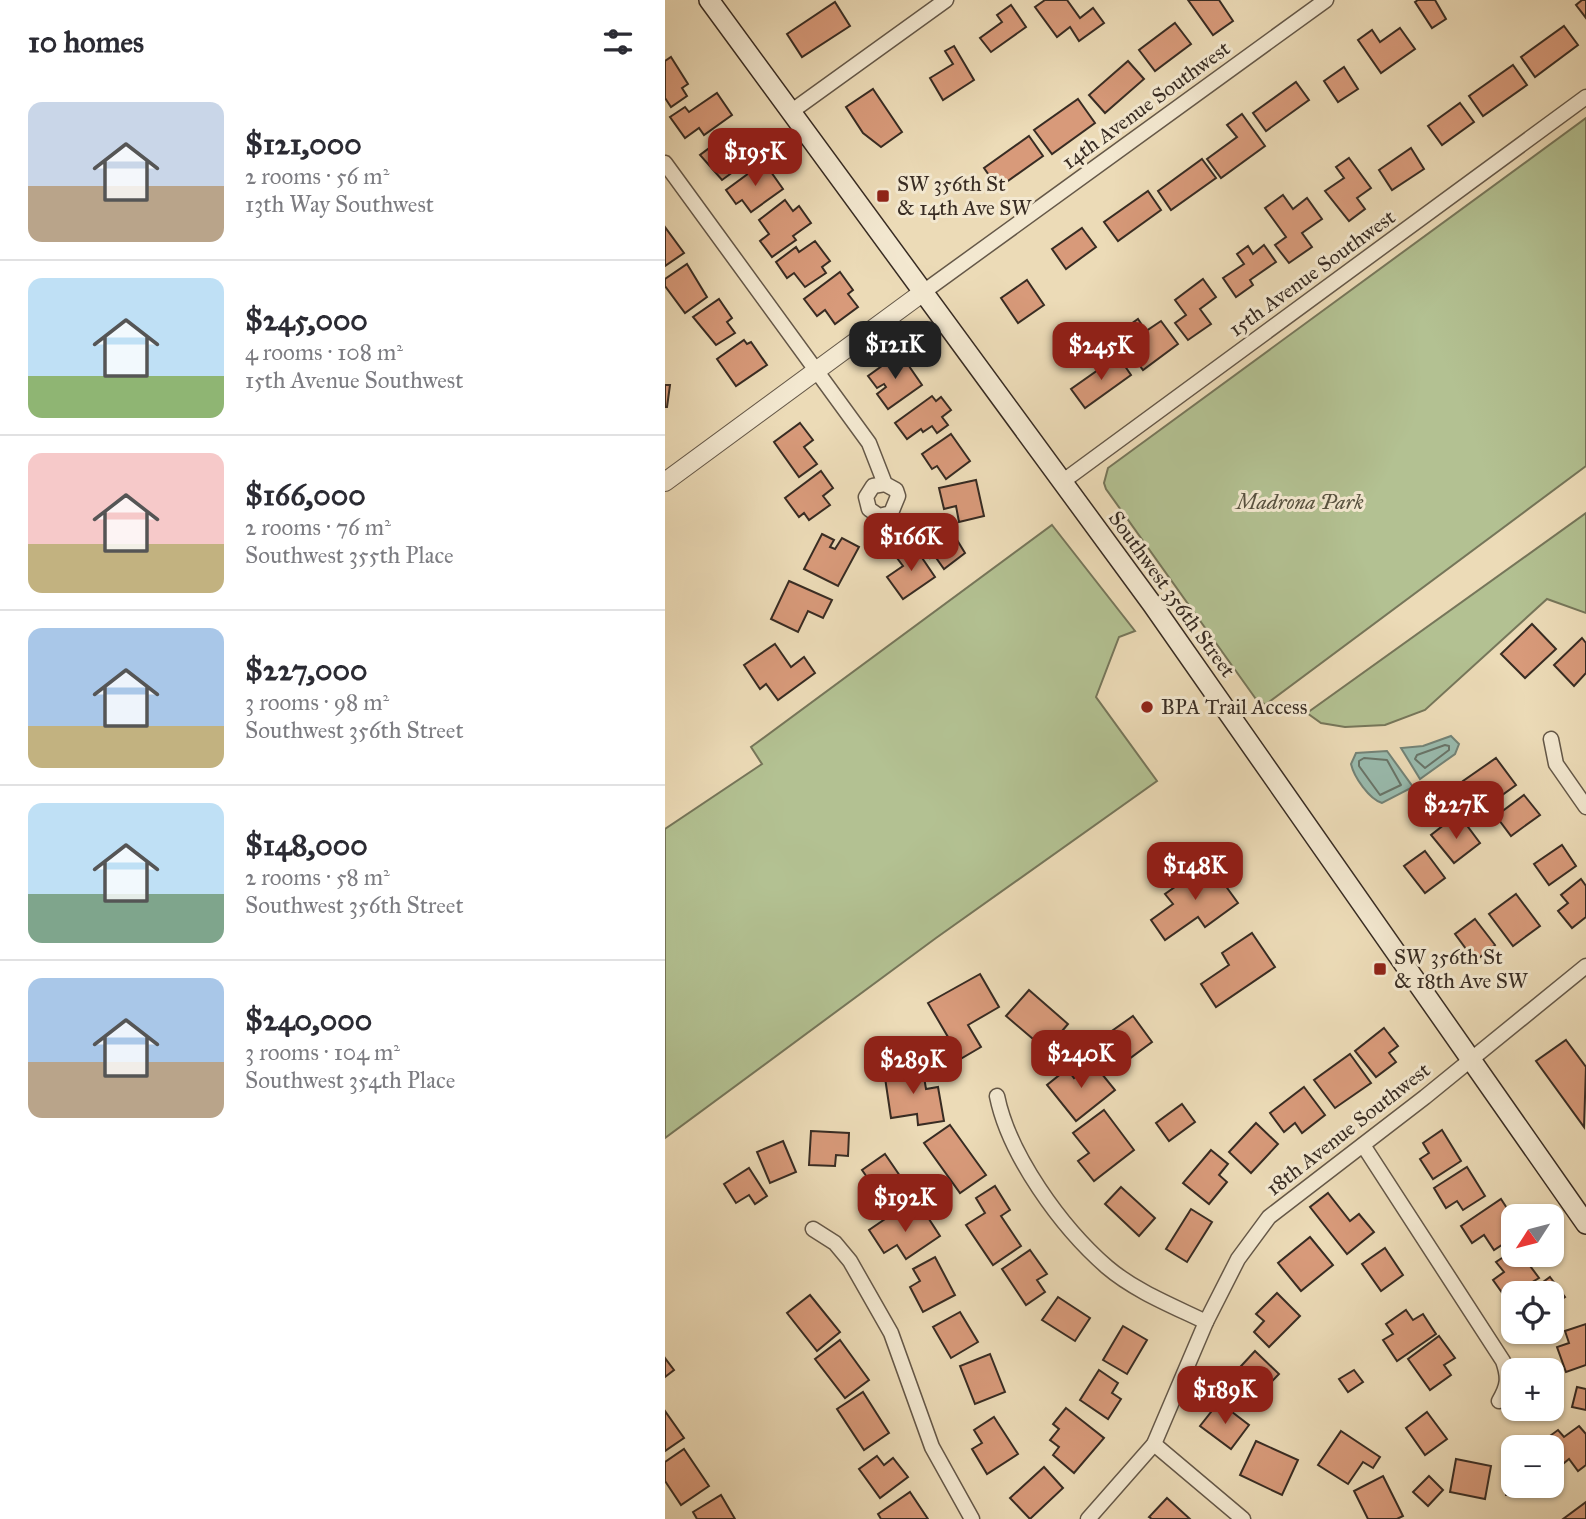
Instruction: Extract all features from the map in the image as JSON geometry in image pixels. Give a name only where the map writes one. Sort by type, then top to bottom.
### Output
[{"type":"main road","name":"Southwest 356th Street","points":[[709,0],[1152,604],[1586,1224]]},
{"type":"street","points":[[792,111],[946,0]]},
{"type":"street","name":"14th Avenue Southwest","points":[[922,293],[1326,0]]},
{"type":"street","name":"15th Avenue Southwest","points":[[1062,482],[1586,97]]},
{"type":"street","points":[[665,163],[869,443],[885,484]]},
{"type":"street","points":[[665,482],[922,293]]},
{"type":"street","points":[[1551,739],[1556,764],[1586,807]]},
{"type":"street","name":"18th Avenue Southwest","points":[[1088,1519],[1154,1444],[1206,1322],[1238,1259],[1269,1217],[1472,1059],[1586,966]]},
{"type":"street","points":[[997,1096],[1010,1140],[1042,1191],[1076,1235],[1108,1268],[1149,1294],[1206,1322]]},
{"type":"street","points":[[1363,1144],[1503,1361],[1508,1376],[1507,1388],[1499,1401]]},
{"type":"street","points":[[813,1230],[835,1244],[850,1261],[891,1333],[932,1447],[972,1519]]},
{"type":"street","points":[[1154,1444],[1243,1519]]},
{"type":"green space","name":"Madrona Park","points":[[1586,118],[1586,466],[1265,705],[1261,700],[1258,702],[1106,489],[1104,483],[1108,468]]},
{"type":"green space","points":[[1586,513],[1586,613],[1547,599],[1425,710],[1385,725],[1345,727],[1321,723],[1307,713]]},
{"type":"green space","points":[[1052,525],[1135,631],[1119,637],[1096,697],[1157,781],[936,938],[665,1138],[665,829],[762,764],[751,747]]},
{"type":"water","points":[[1451,736],[1459,744],[1455,754],[1420,779],[1401,748],[1423,746]]},
{"type":"water","points":[[1387,751],[1413,787],[1382,803],[1363,787],[1351,764],[1356,753]]},
{"type":"building","points":[[1045,0],[1067,0],[1080,18],[1093,8],[1104,23],[1079,41],[1070,27],[1057,37],[1035,7]]},
{"type":"building","points":[[1188,0],[1219,0],[1233,21],[1213,35]]},
{"type":"building","points":[[1435,0],[1446,19],[1432,28],[1415,2]]},
{"type":"building","points":[[1586,0],[1586,18],[1576,5]]},
{"type":"building","points":[[835,2],[850,26],[802,57],[787,34]]},
{"type":"building","points":[[1011,5],[1026,27],[991,52],[980,38],[1002,22],[997,15]]},
{"type":"building","points":[[1175,23],[1191,44],[1155,71],[1139,50]]},
{"type":"building","points":[[1564,26],[1578,45],[1535,77],[1521,57]]},
{"type":"building","points":[[1400,28],[1415,49],[1381,73],[1358,40],[1372,30],[1380,42]]},
{"type":"building","points":[[954,46],[974,80],[943,100],[930,78],[953,64],[945,51]]},
{"type":"building","points":[[671,57],[688,84],[682,88],[687,96],[671,107],[665,98],[665,61]]},
{"type":"building","points":[[1128,61],[1144,79],[1105,113],[1089,95]]},
{"type":"building","points":[[1513,65],[1527,85],[1483,116],[1469,96]]},
{"type":"building","points":[[1344,67],[1358,89],[1338,102],[1324,81]]},
{"type":"building","points":[[1296,82],[1309,100],[1266,131],[1253,113]]},
{"type":"building","points":[[873,89],[902,132],[881,147],[863,133],[846,107]]},
{"type":"building","points":[[717,93],[732,115],[704,135],[699,128],[685,138],[670,117],[685,107],[689,112]]},
{"type":"building","points":[[1078,99],[1095,123],[1052,154],[1034,130]]},
{"type":"building","points":[[1460,103],[1474,122],[1442,145],[1428,126]]},
{"type":"building","points":[[1242,114],[1265,146],[1221,178],[1207,159],[1237,137],[1227,125]]},
{"type":"building","points":[[728,134],[748,161],[722,180],[700,155]]},
{"type":"building","points":[[1029,136],[1043,156],[998,188],[984,168]]},
{"type":"building","points":[[1411,148],[1424,169],[1392,190],[1379,170]]},
{"type":"building","points":[[1349,158],[1371,188],[1357,198],[1365,209],[1349,221],[1325,191],[1344,178],[1336,167]]},
{"type":"building","points":[[1202,159],[1216,178],[1171,210],[1158,191]]},
{"type":"building","points":[[764,162],[783,189],[751,212],[742,200],[736,204],[726,190]]},
{"type":"building","points":[[1148,191],[1161,210],[1118,241],[1104,222]]},
{"type":"building","points":[[1283,195],[1293,209],[1307,198],[1322,219],[1302,233],[1312,247],[1289,263],[1275,245],[1286,237],[1265,208]]},
{"type":"building","points":[[785,200],[793,211],[799,206],[811,223],[793,236],[796,240],[772,257],[760,241],[769,234],[759,220]]},
{"type":"building","points":[[665,227],[684,253],[665,266]]},
{"type":"building","points":[[1082,228],[1096,247],[1066,269],[1052,249]]},
{"type":"building","points":[[815,241],[830,261],[822,267],[826,273],[805,287],[794,273],[787,278],[776,262],[796,247],[799,252]]},
{"type":"building","points":[[1264,245],[1276,262],[1250,280],[1253,285],[1236,297],[1223,278],[1244,264],[1237,254],[1248,246],[1253,254]]},
{"type":"building","points":[[687,264],[707,297],[685,313],[665,286],[665,279]]},
{"type":"building","points":[[840,272],[853,290],[848,294],[858,307],[835,324],[825,310],[817,316],[804,299]]},
{"type":"building","points":[[1203,279],[1216,297],[1200,309],[1211,324],[1188,340],[1175,323],[1186,315],[1175,300]]},
{"type":"building","points":[[1027,280],[1044,305],[1018,323],[1001,298]]},
{"type":"building","points":[[719,299],[732,318],[727,322],[735,333],[716,345],[693,317]]},
{"type":"building","points":[[1138,319],[1146,331],[1161,321],[1178,344],[1143,370],[1117,334]]},
{"type":"building","points":[[744,340],[747,344],[751,342],[767,365],[736,386],[717,359]]},
{"type":"building","points":[[900,353],[922,385],[888,409],[877,394],[886,387],[884,384],[877,388],[868,376]]},
{"type":"building","points":[[1118,356],[1131,375],[1085,408],[1071,389]]},
{"type":"building","points":[[665,385],[670,385],[667,407],[665,407]]},
{"type":"building","points":[[932,396],[936,401],[941,397],[951,410],[942,417],[948,425],[937,433],[932,426],[923,432],[921,429],[907,439],[895,423]]},
{"type":"building","points":[[800,423],[813,440],[804,447],[817,464],[799,477],[774,442]]},
{"type":"building","points":[[951,434],[970,461],[946,479],[937,466],[932,469],[922,454]]},
{"type":"building","points":[[821,471],[833,488],[823,496],[830,505],[809,520],[804,513],[799,517],[785,498]]},
{"type":"building","points":[[976,480],[984,516],[959,522],[956,506],[944,509],[939,488]]},
{"type":"building","points":[[946,522],[965,553],[944,569],[934,555],[930,558],[918,542]]},
{"type":"building","points":[[822,534],[834,540],[830,547],[835,549],[842,538],[859,547],[838,586],[804,569]]},
{"type":"building","points":[[914,546],[935,577],[903,599],[887,577],[903,566],[897,558]]},
{"type":"building","points":[[789,581],[832,600],[823,618],[808,611],[798,632],[771,619]]},
{"type":"building","points":[[1532,624],[1556,649],[1525,678],[1501,654]]},
{"type":"building","points":[[1582,638],[1586,643],[1586,673],[1574,686],[1554,665]]},
{"type":"building","points":[[775,644],[791,667],[804,657],[815,673],[778,700],[766,684],[760,689],[744,665]]},
{"type":"building","points":[[1496,758],[1516,785],[1483,809],[1463,781]]},
{"type":"building","points":[[1524,795],[1540,815],[1511,836],[1496,816]]},
{"type":"building","points":[[1449,821],[1456,830],[1465,823],[1480,843],[1454,863],[1431,835]]},
{"type":"building","points":[[1562,845],[1576,866],[1549,885],[1534,864]]},
{"type":"building","points":[[1425,851],[1445,878],[1425,893],[1404,866]]},
{"type":"building","points":[[1209,863],[1238,903],[1205,927],[1198,917],[1165,940],[1151,920],[1173,904],[1165,894]]},
{"type":"building","points":[[1581,879],[1586,886],[1586,917],[1572,928],[1558,911],[1568,903],[1561,895]]},
{"type":"building","points":[[1516,894],[1540,926],[1513,946],[1489,914]]},
{"type":"building","points":[[1475,919],[1495,945],[1475,961],[1455,934]]},
{"type":"building","points":[[1252,933],[1275,967],[1216,1007],[1201,984],[1229,965],[1222,953]]},
{"type":"building","points":[[980,974],[999,1007],[968,1025],[981,1047],[950,1065],[938,1043],[948,1037],[928,1003]]},
{"type":"building","points":[[1029,990],[1068,1024],[1046,1050],[1006,1016]]},
{"type":"building","points":[[1133,1016],[1152,1042],[1129,1059],[1109,1033]]},
{"type":"building","points":[[1384,1028],[1398,1046],[1389,1053],[1396,1062],[1376,1077],[1355,1051]]},
{"type":"building","points":[[1566,1040],[1586,1067],[1584,1127],[1536,1061]]},
{"type":"building","points":[[1350,1054],[1371,1083],[1335,1108],[1314,1080]]},
{"type":"building","points":[[1093,1063],[1115,1090],[1076,1121],[1047,1085],[1067,1069],[1074,1078]]},
{"type":"building","points":[[922,1065],[926,1089],[938,1087],[944,1121],[918,1125],[917,1114],[891,1118],[884,1071]]},
{"type":"building","points":[[1304,1087],[1325,1115],[1302,1133],[1295,1123],[1284,1132],[1270,1113]]},
{"type":"building","points":[[1182,1104],[1195,1122],[1169,1141],[1156,1123]]},
{"type":"building","points":[[1104,1110],[1134,1150],[1094,1181],[1078,1161],[1089,1153],[1073,1133]]},
{"type":"building","points":[[1256,1123],[1278,1144],[1251,1173],[1229,1152]]},
{"type":"building","points":[[950,1125],[986,1175],[960,1193],[924,1143]]},
{"type":"building","points":[[1442,1130],[1461,1161],[1433,1179],[1420,1159],[1429,1153],[1423,1143]]},
{"type":"building","points":[[811,1131],[849,1133],[848,1156],[836,1155],[835,1166],[809,1165]]},
{"type":"building","points":[[783,1141],[796,1172],[770,1183],[757,1152]]},
{"type":"building","points":[[1211,1150],[1228,1164],[1219,1175],[1227,1182],[1209,1204],[1183,1183]]},
{"type":"building","points":[[885,1154],[913,1195],[890,1210],[862,1170]]},
{"type":"building","points":[[1467,1167],[1485,1196],[1463,1210],[1457,1201],[1446,1208],[1434,1188]]},
{"type":"building","points":[[749,1168],[767,1196],[755,1204],[749,1195],[736,1203],[724,1184]]},
{"type":"building","points":[[995,1186],[1010,1210],[1001,1216],[1021,1246],[993,1265],[966,1225],[985,1213],[976,1198]]},
{"type":"building","points":[[1121,1187],[1155,1218],[1139,1236],[1105,1204]]},
{"type":"building","points":[[1328,1193],[1350,1221],[1359,1214],[1374,1232],[1347,1254],[1310,1207]]},
{"type":"building","points":[[1501,1199],[1504,1204],[1501,1204],[1501,1245],[1494,1250],[1484,1235],[1472,1243],[1461,1226]]},
{"type":"building","points":[[1191,1209],[1212,1222],[1187,1262],[1166,1249]]},
{"type":"building","points":[[894,1213],[898,1219],[925,1213],[940,1236],[906,1259],[897,1245],[884,1253],[869,1230]]},
{"type":"building","points":[[1310,1237],[1333,1265],[1301,1291],[1278,1263]]},
{"type":"building","points":[[1385,1248],[1403,1275],[1381,1291],[1362,1264]]},
{"type":"building","points":[[1030,1250],[1047,1274],[1037,1280],[1045,1292],[1026,1305],[1002,1269]]},
{"type":"building","points":[[935,1257],[955,1295],[923,1312],[910,1287],[920,1281],[913,1269]]},
{"type":"building","points":[[1501,1259],[1501,1267],[1531,1267],[1539,1278],[1534,1281],[1501,1281],[1501,1291],[1493,1280],[1504,1272],[1496,1262]]},
{"type":"building","points":[[1277,1293],[1300,1316],[1269,1347],[1254,1332],[1264,1321],[1256,1314]]},
{"type":"building","points":[[810,1295],[840,1332],[817,1351],[787,1313]]},
{"type":"building","points":[[1058,1297],[1090,1318],[1075,1341],[1042,1320]]},
{"type":"building","points":[[1406,1310],[1413,1320],[1423,1314],[1436,1334],[1397,1361],[1383,1340],[1393,1334],[1386,1324]]},
{"type":"building","points":[[960,1312],[978,1342],[951,1358],[933,1327]]},
{"type":"building","points":[[1586,1324],[1586,1365],[1566,1372],[1564,1358],[1561,1358],[1557,1347],[1569,1343],[1565,1331]]},
{"type":"building","points":[[1123,1326],[1147,1340],[1127,1374],[1103,1360]]},
{"type":"building","points":[[1439,1336],[1455,1358],[1444,1365],[1451,1375],[1430,1390],[1408,1359]]},
{"type":"building","points":[[840,1340],[869,1380],[845,1398],[815,1359]]},
{"type":"building","points":[[1255,1351],[1279,1374],[1254,1400],[1230,1378]]},
{"type":"building","points":[[990,1354],[1005,1392],[975,1404],[960,1366]]},
{"type":"building","points":[[665,1358],[674,1370],[665,1377]]},
{"type":"building","points":[[1099,1370],[1118,1383],[1112,1393],[1121,1399],[1108,1419],[1080,1400]]},
{"type":"building","points":[[1354,1370],[1363,1382],[1348,1392],[1339,1379]]},
{"type":"building","points":[[1577,1387],[1586,1389],[1586,1410],[1572,1407]]},
{"type":"building","points":[[863,1392],[889,1433],[864,1450],[837,1409]]},
{"type":"building","points":[[1219,1402],[1249,1425],[1231,1449],[1200,1426]]},
{"type":"building","points":[[1066,1408],[1104,1438],[1074,1473],[1053,1455],[1059,1447],[1050,1440],[1059,1429],[1053,1424]]},
{"type":"building","points":[[665,1411],[684,1438],[665,1451]]},
{"type":"building","points":[[1427,1412],[1447,1439],[1425,1455],[1406,1428]]},
{"type":"building","points":[[994,1417],[1018,1454],[987,1474],[972,1449],[982,1443],[974,1430]]},
{"type":"building","points":[[1579,1426],[1586,1434],[1586,1465],[1578,1471],[1569,1459],[1564,1463],[1564,1437]]},
{"type":"building","points":[[1341,1431],[1380,1457],[1373,1468],[1363,1462],[1348,1484],[1318,1465]]},
{"type":"building","points":[[1256,1441],[1298,1460],[1282,1495],[1240,1475]]},
{"type":"building","points":[[684,1449],[709,1486],[681,1505],[665,1481],[665,1462]]},
{"type":"building","points":[[877,1456],[884,1465],[893,1458],[908,1477],[880,1498],[859,1469]]},
{"type":"building","points":[[1456,1459],[1491,1466],[1485,1499],[1450,1492]]},
{"type":"building","points":[[1044,1467],[1063,1488],[1030,1519],[1010,1498]]},
{"type":"building","points":[[1383,1476],[1403,1516],[1397,1519],[1368,1519],[1354,1491]]},
{"type":"building","points":[[1429,1476],[1443,1490],[1428,1506],[1413,1492]]},
{"type":"building","points":[[910,1492],[928,1519],[881,1519],[878,1514]]},
{"type":"building","points":[[721,1495],[735,1519],[697,1519],[693,1512]]},
{"type":"building","points":[[1167,1498],[1190,1519],[1149,1517]]},
{"type":"building","points":[[1586,1502],[1586,1519],[1563,1519]]},
{"type":"place","name":"SW 356th St & 14th Ave SW","points":[[883,196]]},
{"type":"place","name":"BPA Trail Access","points":[[1147,707]]},
{"type":"place","name":"SW 356th St & 18th Ave SW","points":[[1380,969]]}]
